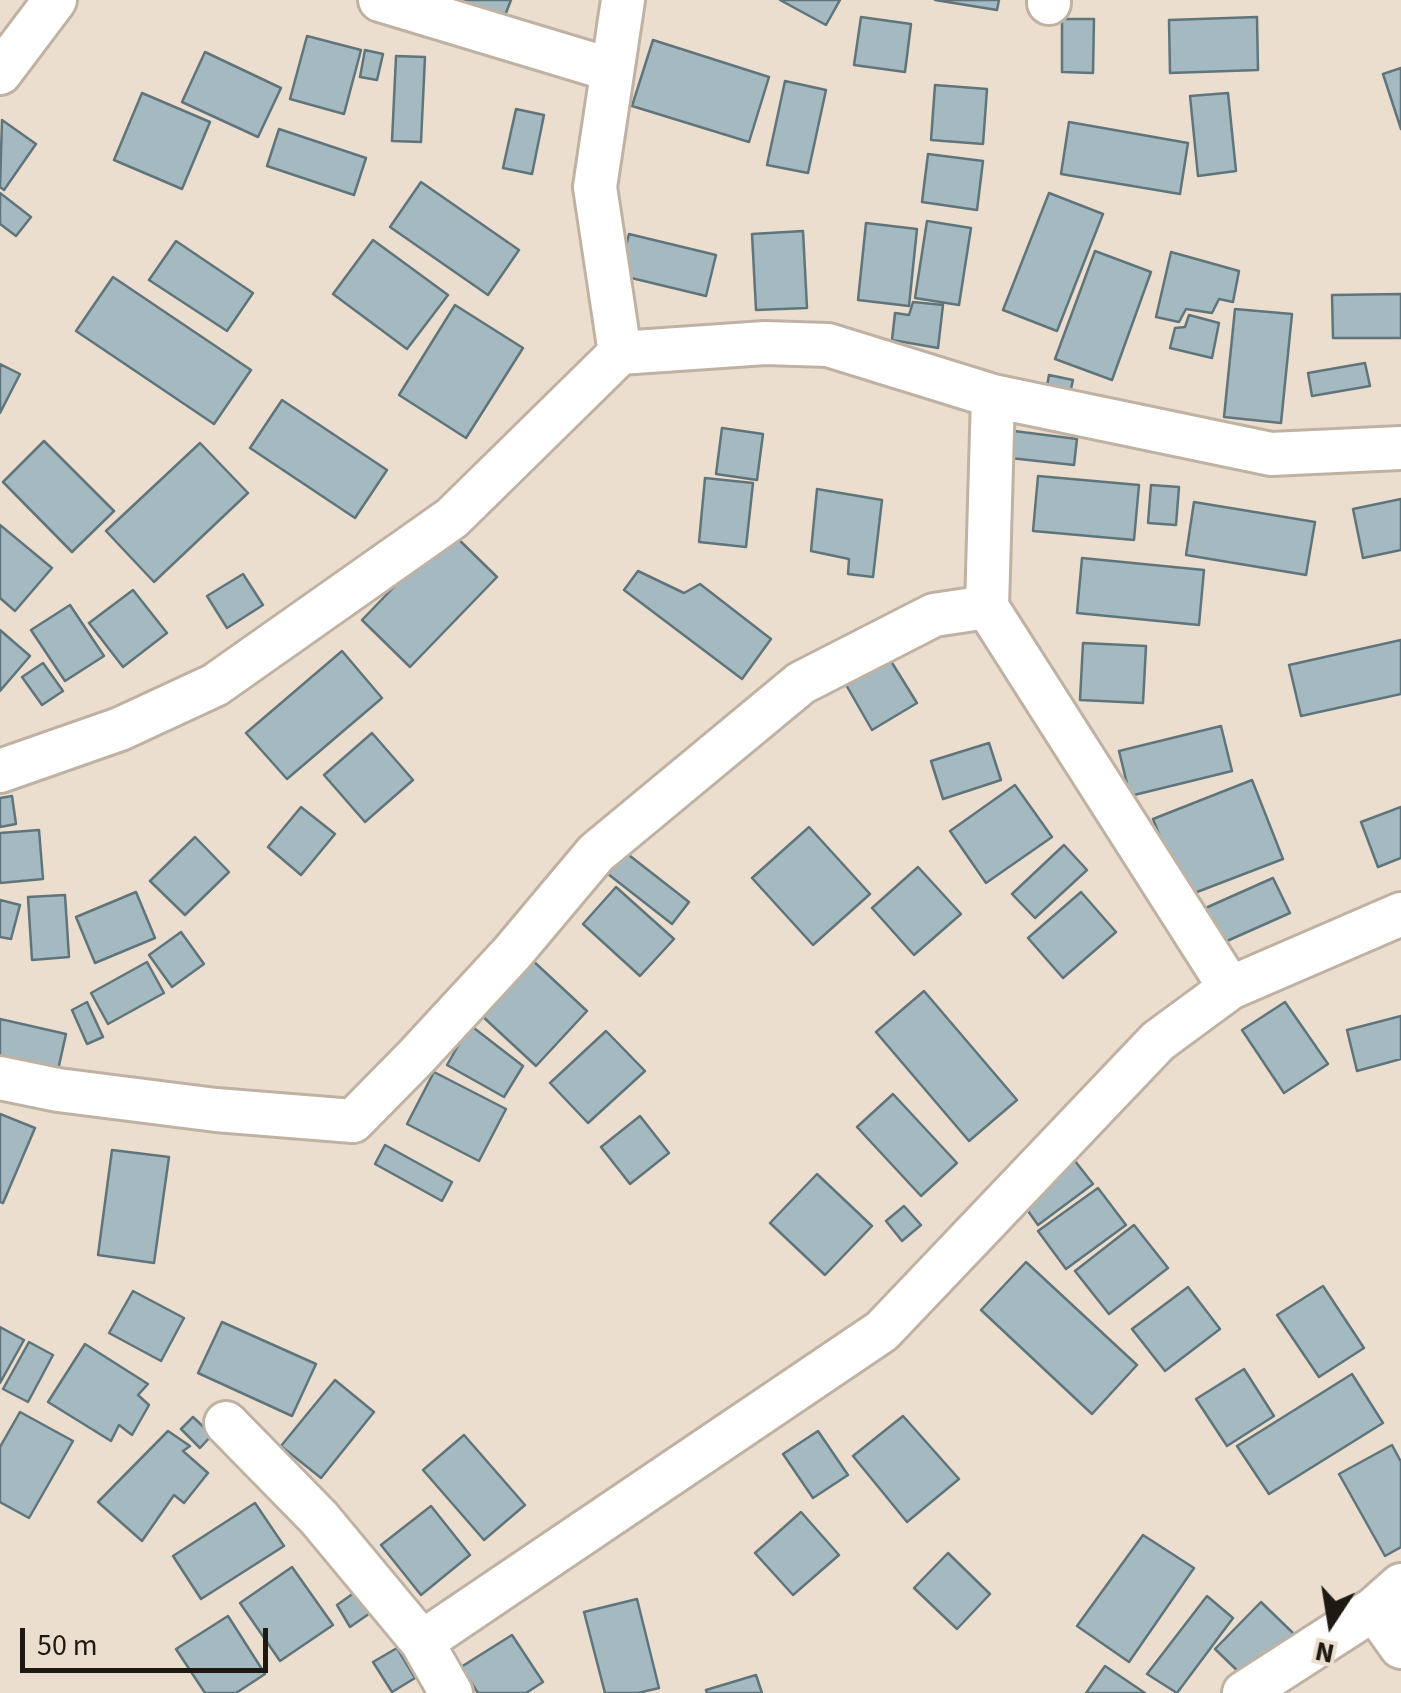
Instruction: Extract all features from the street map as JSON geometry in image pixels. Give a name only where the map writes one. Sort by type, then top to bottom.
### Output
[{"type":"street","points":[[0,73],[55,0]]},
{"type":"street","points":[[380,0],[612,70]]},
{"type":"street","points":[[620,352],[595,187],[623,0]]},
{"type":"street","points":[[0,771],[120,730],[215,685],[452,518],[620,352],[765,343],[828,344],[993,396],[1271,454],[1401,448]]},
{"type":"street","points":[[993,396],[987,607],[1230,988]]},
{"type":"street","points":[[0,1078],[58,1090],[177,1105],[353,1121],[512,953],[596,853],[801,683],[934,616],[987,607]]},
{"type":"street","points":[[422,1642],[882,1330],[1158,1041],[1230,988],[1401,914]]},
{"type":"street","points":[[226,1423],[319,1518],[422,1642],[452,1693]]},
{"type":"street","points":[[1244,1693],[1388,1597],[1401,1647]]},
{"type":"building","points":[[459,0],[511,0],[504,18]]},
{"type":"building","points":[[780,0],[840,0],[826,25]]},
{"type":"building","points":[[935,0],[999,0],[997,10]]},
{"type":"building","points":[[861,17],[911,24],[905,72],[854,65]]},
{"type":"building","points":[[1257,17],[1258,70],[1170,73],[1169,20]]},
{"type":"building","points":[[1062,19],[1094,19],[1093,73],[1062,72]]},
{"type":"building","points":[[307,36],[361,50],[344,114],[290,99]]},
{"type":"building","points":[[653,40],[769,77],[749,142],[632,106]]},
{"type":"building","points":[[365,50],[383,54],[377,80],[360,77]]},
{"type":"building","points":[[205,52],[281,88],[258,137],[182,102]]},
{"type":"building","points":[[396,56],[425,57],[421,142],[392,141]]},
{"type":"building","points":[[1401,68],[1401,129],[1383,74]]},
{"type":"building","points":[[785,81],[826,90],[808,173],[767,165]]},
{"type":"building","points":[[935,85],[987,89],[983,144],[931,140]]},
{"type":"building","points":[[142,93],[210,122],[182,189],[114,160]]},
{"type":"building","points":[[1228,93],[1236,171],[1198,176],[1190,96]]},
{"type":"building","points":[[516,109],[544,115],[532,174],[503,168]]},
{"type":"building","points":[[2,120],[36,144],[4,190],[0,187]]},
{"type":"building","points":[[1069,122],[1188,143],[1180,194],[1061,174]]},
{"type":"building","points":[[279,129],[366,158],[354,195],[267,166]]},
{"type":"building","points":[[928,154],[983,161],[977,210],[922,202]]},
{"type":"building","points":[[421,182],[519,250],[488,295],[390,227]]},
{"type":"building","points":[[0,193],[31,217],[16,236],[0,224]]},
{"type":"building","points":[[1049,193],[1103,214],[1057,331],[1003,310]]},
{"type":"building","points":[[927,221],[971,228],[959,305],[915,298]]},
{"type":"building","points":[[866,223],[917,229],[909,306],[858,300]]},
{"type":"building","points":[[803,231],[807,308],[756,310],[752,234]]},
{"type":"building","points":[[629,234],[716,255],[706,296],[619,275]]},
{"type":"building","points":[[373,240],[448,295],[407,349],[333,294]]},
{"type":"building","points":[[176,241],[253,293],[227,331],[149,280]]},
{"type":"building","points":[[1095,251],[1151,272],[1112,380],[1055,359]]},
{"type":"building","points":[[1171,252],[1239,271],[1233,302],[1219,299],[1212,313],[1186,309],[1179,322],[1156,317]]},
{"type":"building","points":[[113,277],[251,370],[214,424],[76,331]]},
{"type":"building","points":[[1401,294],[1401,338],[1333,338],[1332,295]]},
{"type":"building","points":[[913,302],[943,305],[938,348],[892,340],[895,313],[909,315]]},
{"type":"building","points":[[455,305],[523,348],[466,438],[399,395]]},
{"type":"building","points":[[1235,309],[1292,314],[1281,423],[1224,417]]},
{"type":"building","points":[[1189,315],[1219,323],[1212,358],[1170,348],[1175,328],[1185,327]]},
{"type":"building","points":[[1365,363],[1370,386],[1312,396],[1308,373]]},
{"type":"building","points":[[0,364],[20,374],[0,413]]},
{"type":"building","points":[[1049,375],[1073,380],[1068,402],[1045,397]]},
{"type":"building","points":[[282,400],[387,470],[355,518],[250,448]]},
{"type":"building","points":[[722,428],[763,434],[757,480],[716,474]]},
{"type":"building","points":[[1014,431],[1077,439],[1074,465],[1010,458]]},
{"type":"building","points":[[44,441],[114,511],[72,552],[3,482]]},
{"type":"building","points":[[200,443],[248,493],[154,582],[106,531]]},
{"type":"building","points":[[1038,476],[1139,485],[1134,540],[1033,531]]},
{"type":"building","points":[[705,478],[753,483],[746,547],[699,542]]},
{"type":"building","points":[[1151,485],[1179,487],[1176,525],[1148,523]]},
{"type":"building","points":[[817,489],[882,500],[873,577],[848,574],[849,559],[811,551]]},
{"type":"building","points":[[1401,499],[1401,550],[1363,558],[1353,509]]},
{"type":"building","points":[[1194,502],[1315,522],[1306,575],[1186,555]]},
{"type":"building","points":[[0,525],[52,568],[15,611],[0,598]]},
{"type":"building","points":[[449,530],[497,577],[410,667],[362,620]]},
{"type":"building","points":[[1082,558],[1204,570],[1199,625],[1077,613]]},
{"type":"building","points":[[638,571],[684,593],[700,584],[771,639],[742,679],[624,590]]},
{"type":"building","points":[[243,574],[263,605],[227,628],[207,596]]},
{"type":"building","points":[[133,590],[167,633],[123,667],[89,623]]},
{"type":"building","points":[[70,605],[104,656],[65,681],[31,630]]},
{"type":"building","points":[[0,630],[30,656],[0,691]]},
{"type":"building","points":[[1401,640],[1401,694],[1301,716],[1289,665]]},
{"type":"building","points":[[1083,643],[1146,646],[1143,703],[1080,700]]},
{"type":"building","points":[[342,651],[382,698],[287,779],[246,733]]},
{"type":"building","points":[[889,658],[917,703],[872,730],[845,683]]},
{"type":"building","points":[[43,663],[63,691],[42,705],[22,677]]},
{"type":"building","points":[[1221,726],[1232,771],[1130,796],[1119,751]]},
{"type":"building","points":[[372,733],[413,780],[365,822],[324,775]]},
{"type":"building","points":[[989,743],[1001,780],[943,799],[931,761]]},
{"type":"building","points":[[1252,780],[1283,859],[1184,897],[1153,819]]},
{"type":"building","points":[[1015,785],[1052,837],[986,883],[950,831]]},
{"type":"building","points":[[12,796],[16,824],[0,827],[0,798]]},
{"type":"building","points":[[301,807],[335,834],[301,875],[268,847]]},
{"type":"building","points":[[1401,807],[1401,858],[1378,867],[1361,822]]},
{"type":"building","points":[[809,827],[870,894],[813,945],[752,878]]},
{"type":"building","points":[[39,830],[43,879],[0,883],[0,833]]},
{"type":"building","points":[[195,837],[229,872],[185,915],[150,881]]},
{"type":"building","points":[[1064,845],[1087,870],[1035,918],[1012,894]]},
{"type":"building","points":[[625,852],[689,902],[672,924],[608,874]]},
{"type":"building","points":[[918,867],[961,914],[914,955],[872,908]]},
{"type":"building","points":[[1273,878],[1290,913],[1218,945],[1201,910]]},
{"type":"building","points":[[616,887],[674,939],[640,976],[583,924]]},
{"type":"building","points":[[136,892],[155,938],[95,963],[76,917]]},
{"type":"building","points":[[1081,892],[1116,932],[1063,978],[1028,938]]},
{"type":"building","points":[[65,895],[69,957],[32,960],[28,897]]},
{"type":"building","points":[[0,900],[20,905],[11,939],[0,937]]},
{"type":"building","points":[[181,932],[204,964],[172,987],[149,955]]},
{"type":"building","points":[[531,959],[587,1011],[536,1066],[480,1014]]},
{"type":"building","points":[[147,962],[164,993],[108,1024],[91,993]]},
{"type":"building","points":[[924,991],[1017,1100],[969,1141],[876,1032]]},
{"type":"building","points":[[87,1002],[103,1037],[87,1044],[72,1010]]},
{"type":"building","points":[[1285,1002],[1328,1064],[1284,1093],[1242,1030]]},
{"type":"building","points":[[1401,1016],[1401,1059],[1357,1071],[1347,1030]]},
{"type":"building","points":[[0,1019],[66,1034],[56,1079],[0,1066]]},
{"type":"building","points":[[470,1025],[523,1066],[504,1097],[447,1065]]},
{"type":"building","points":[[606,1031],[645,1071],[588,1123],[550,1083]]},
{"type":"building","points":[[434,1072],[506,1109],[479,1161],[407,1124]]},
{"type":"building","points":[[893,1094],[957,1163],[921,1196],[857,1127]]},
{"type":"building","points":[[0,1114],[35,1128],[3,1203],[0,1202]]},
{"type":"building","points":[[640,1116],[669,1153],[630,1184],[601,1147]]},
{"type":"building","points":[[385,1145],[452,1182],[442,1201],[375,1164]]},
{"type":"building","points":[[112,1150],[169,1157],[154,1263],[98,1255]]},
{"type":"building","points":[[1075,1161],[1093,1184],[1038,1225],[1021,1201]]},
{"type":"building","points":[[817,1174],[872,1226],[825,1275],[770,1223]]},
{"type":"building","points":[[1098,1188],[1126,1225],[1066,1269],[1038,1231]]},
{"type":"building","points":[[904,1206],[921,1225],[902,1241],[886,1221]]},
{"type":"building","points":[[1134,1225],[1168,1268],[1109,1314],[1075,1271]]},
{"type":"building","points":[[1026,1262],[1137,1365],[1092,1414],[981,1310]]},
{"type":"building","points":[[1323,1286],[1364,1348],[1319,1377],[1277,1315]]},
{"type":"building","points":[[1188,1287],[1220,1329],[1165,1371],[1132,1329]]},
{"type":"building","points":[[133,1291],[184,1318],[161,1361],[109,1333]]},
{"type":"building","points":[[222,1322],[316,1364],[292,1416],[198,1373]]},
{"type":"building","points":[[0,1327],[24,1340],[0,1383]]},
{"type":"building","points":[[29,1342],[53,1355],[28,1402],[3,1389]]},
{"type":"building","points":[[85,1344],[148,1384],[138,1395],[149,1405],[132,1435],[119,1425],[111,1441],[48,1402]]},
{"type":"building","points":[[1244,1369],[1274,1416],[1227,1446],[1196,1399]]},
{"type":"building","points":[[1352,1374],[1383,1423],[1269,1494],[1237,1446]]},
{"type":"building","points":[[335,1380],[374,1412],[321,1478],[281,1446]]},
{"type":"building","points":[[20,1412],[73,1441],[29,1518],[0,1502],[0,1447]]},
{"type":"building","points":[[903,1416],[959,1479],[907,1522],[853,1456]]},
{"type":"building","points":[[193,1417],[212,1435],[200,1448],[181,1429]]},
{"type":"building","points":[[168,1431],[190,1446],[183,1451],[208,1473],[184,1503],[174,1495],[142,1541],[98,1502]]},
{"type":"building","points":[[818,1431],[848,1475],[813,1498],[783,1454]]},
{"type":"building","points":[[464,1435],[525,1505],[484,1540],[423,1470]]},
{"type":"building","points":[[1392,1445],[1401,1462],[1401,1547],[1385,1556],[1339,1474]]},
{"type":"building","points":[[255,1503],[284,1546],[201,1599],[173,1556]]},
{"type":"building","points":[[431,1506],[470,1555],[421,1595],[381,1545]]},
{"type":"building","points":[[801,1512],[839,1555],[793,1595],[755,1553]]},
{"type":"building","points":[[1143,1535],[1194,1568],[1129,1662],[1077,1626]]},
{"type":"building","points":[[948,1553],[990,1594],[957,1629],[914,1588]]},
{"type":"building","points":[[292,1567],[333,1625],[280,1661],[240,1603]]},
{"type":"building","points":[[358,1590],[373,1611],[350,1627],[337,1605]]},
{"type":"building","points":[[1207,1596],[1233,1618],[1177,1693],[1147,1674]]},
{"type":"building","points":[[637,1599],[659,1688],[638,1693],[605,1693],[584,1612]]},
{"type":"building","points":[[1261,1602],[1294,1634],[1248,1681],[1215,1649]]},
{"type":"building","points":[[228,1616],[265,1674],[236,1693],[205,1693],[176,1649]]},
{"type":"building","points":[[512,1635],[543,1682],[526,1693],[478,1693],[461,1667]]},
{"type":"building","points":[[397,1648],[415,1678],[392,1692],[373,1662]]},
{"type":"building","points":[[1105,1666],[1145,1693],[1086,1693]]},
{"type":"building","points":[[756,1675],[762,1693],[706,1690]]}]
